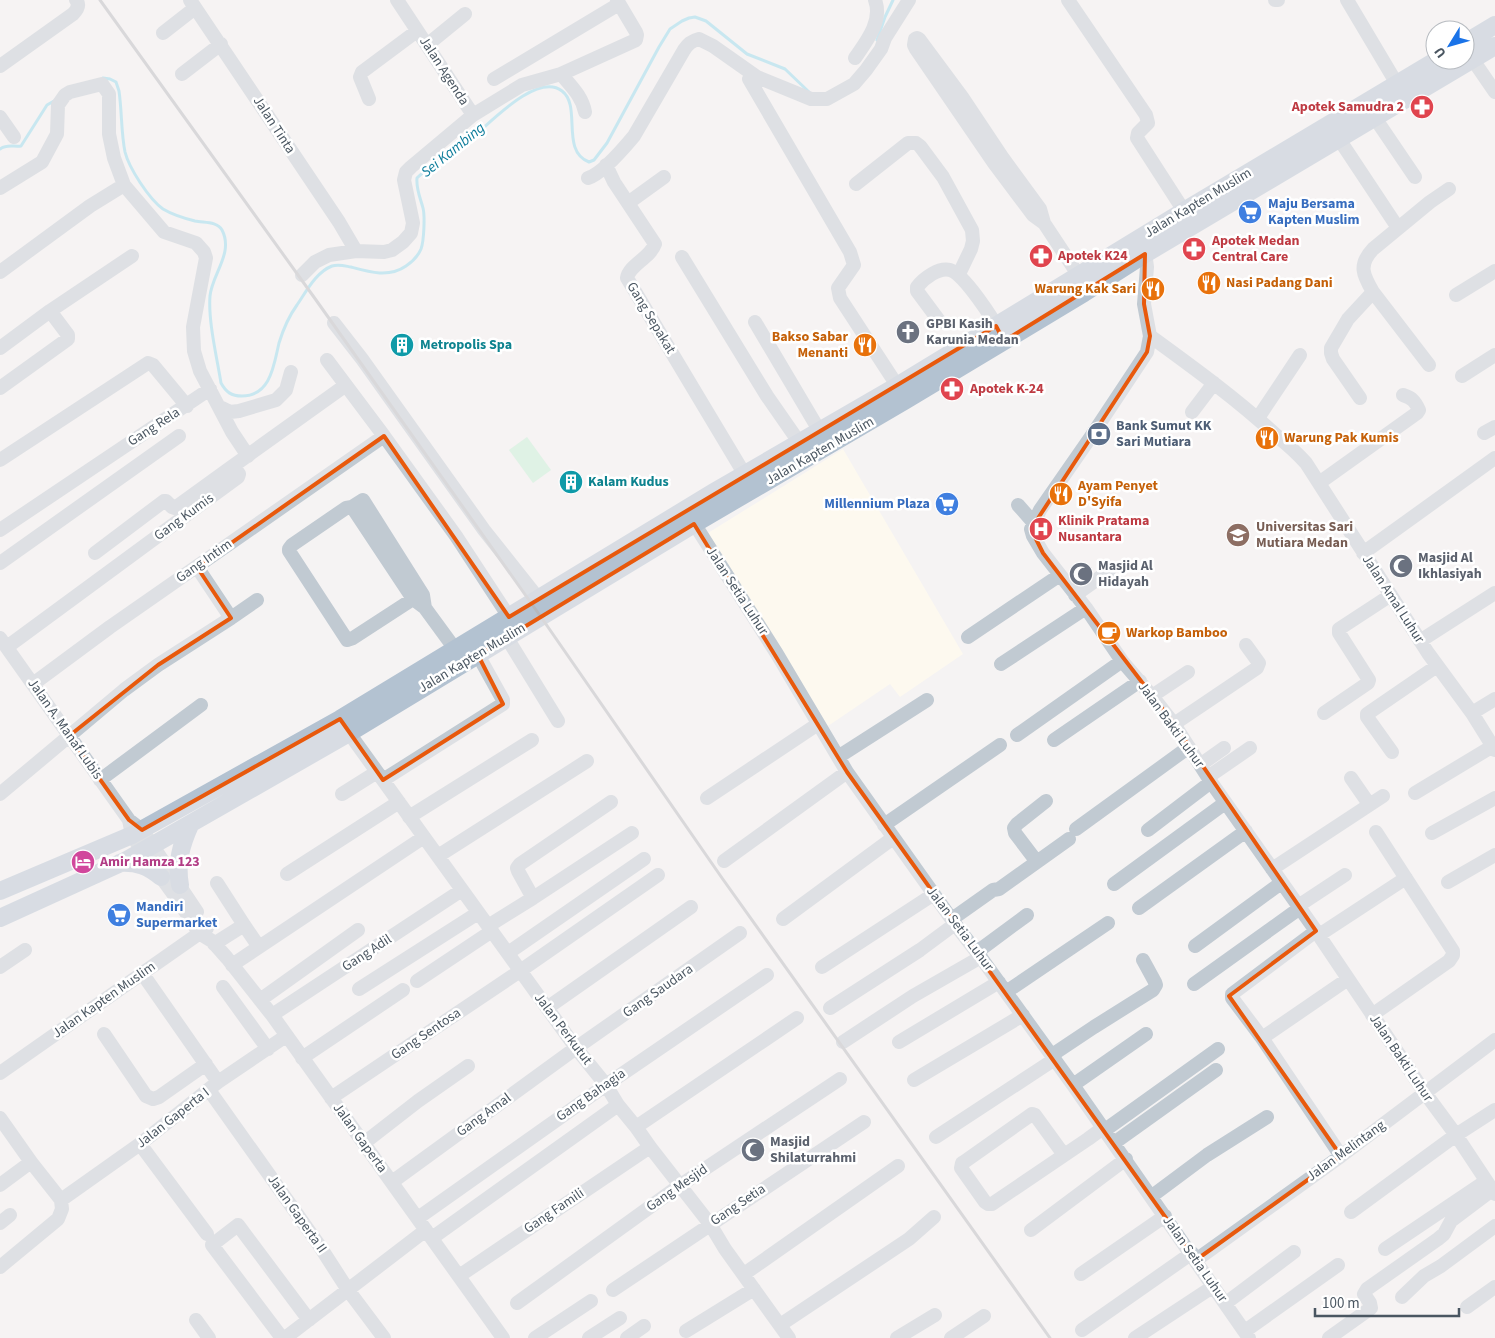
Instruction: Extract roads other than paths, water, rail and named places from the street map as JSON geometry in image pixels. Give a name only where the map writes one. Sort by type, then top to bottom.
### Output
[{"type":"main road","points":[[1475,38],[1495,25]]},
{"type":"main road","name":"Jalan Kapten Muslim","points":[[1475,59],[1495,46]]},
{"type":"main road","name":"Jalan Kapten Muslim","points":[[1000,333],[1084,293],[1184,211],[1425,67]]},
{"type":"main road","name":"Jalan Kapten Muslim","points":[[0,918],[120,863],[190,825],[344,726],[455,649],[538,598],[690,517],[902,393],[1000,333],[1079,276],[1144,245],[1339,139],[1456,70]]},
{"type":"main road","name":"Jalan Kapten Muslim","points":[[0,891],[344,726],[478,655],[507,638],[690,517],[745,475],[819,430],[902,393]]},
{"type":"main road","points":[[180,885],[178,876],[179,855],[190,825]]},
{"type":"main road","points":[[120,863],[139,864],[153,870],[161,877]]},
{"type":"street","points":[[0,66],[74,14],[78,5],[76,0]]},
{"type":"street","name":"Jalan Agenda","points":[[356,251],[384,252],[392,250],[411,233],[413,224],[404,180],[406,172],[473,115],[397,0]]},
{"type":"street","points":[[854,58],[870,34],[876,20],[878,12],[875,0]]},
{"type":"street","points":[[588,178],[606,166],[634,136],[684,50],[693,40],[699,39],[713,46],[749,72],[765,80],[811,98],[826,99],[854,84],[866,70],[881,49],[909,0]]},
{"type":"street","points":[[1068,0],[1146,115],[1148,123],[1138,133],[1137,138],[1184,211]]},
{"type":"street","points":[[1347,0],[1397,84]]},
{"type":"street","points":[[473,115],[522,85],[561,74],[636,40],[636,32],[618,2],[494,79]]},
{"type":"street","points":[[163,33],[193,4]]},
{"type":"street","name":"Jalan Tinta","points":[[193,4],[339,222],[356,251]]},
{"type":"street","points":[[427,45],[465,14]]},
{"type":"street","points":[[369,98],[360,77],[362,72],[417,31]]},
{"type":"street","points":[[182,74],[221,44]]},
{"type":"street","points":[[1475,63],[1495,92]]},
{"type":"street","points":[[561,74],[577,92],[584,104],[585,112]]},
{"type":"street","points":[[749,79],[850,252],[854,265],[838,288],[840,298],[902,393]]},
{"type":"street","points":[[0,188],[42,162],[56,134],[58,105],[65,95],[102,84],[109,94],[109,134],[114,158],[124,186],[164,232],[196,243],[204,252],[206,258],[193,327],[194,351],[200,371],[232,432],[248,456]]},
{"type":"street","points":[[958,100],[998,160],[1040,209],[1044,223],[1079,276]]},
{"type":"street","points":[[0,117],[14,137]]},
{"type":"street","points":[[1375,118],[1415,177]]},
{"type":"street","points":[[1339,139],[1398,228]]},
{"type":"street","points":[[856,184],[908,143],[912,142],[920,146],[943,177],[972,230],[974,240],[959,274]]},
{"type":"street","name":"Gang Sepakat","points":[[606,166],[614,182],[655,244],[654,248],[630,271],[627,278],[745,475]]},
{"type":"street","points":[[628,203],[664,177]]},
{"type":"street","points":[[0,272],[90,206],[124,186]]},
{"type":"street","points":[[1429,365],[1373,292],[1363,270],[1363,264],[1365,257],[1398,228],[1449,189]]},
{"type":"street","points":[[1018,505],[1033,522],[1147,352],[1150,336],[1144,304],[1147,267],[1144,245]]},
{"type":"street","points":[[302,275],[315,262],[329,255],[356,251]]},
{"type":"street","points":[[0,348],[50,311],[132,256]]},
{"type":"street","points":[[682,257],[767,396],[799,442]]},
{"type":"street","points":[[940,322],[917,291],[918,285],[938,271],[950,270],[959,274],[993,318],[1000,333]]},
{"type":"street","points":[[1456,295],[1495,271]]},
{"type":"street","points":[[1360,398],[1333,360],[1331,353],[1348,319],[1373,292]]},
{"type":"street","points":[[0,388],[68,339],[68,335],[50,311]]},
{"type":"street","points":[[756,322],[819,430]]},
{"type":"street","points":[[334,323],[362,359],[484,530],[538,598]]},
{"type":"street","name":"Jalan Amal Luhur","points":[[1150,336],[1258,418],[1295,450],[1306,463],[1420,641],[1472,713],[1494,748]]},
{"type":"street","points":[[1258,418],[1300,355]]},
{"type":"street","points":[[1462,376],[1495,355]]},
{"type":"street","points":[[327,360],[346,385],[380,438],[456,536],[509,617]]},
{"type":"street","name":"Gang Rela","points":[[0,460],[148,363],[153,365],[187,406],[0,530]]},
{"type":"street","points":[[220,407],[230,412],[239,412],[276,400],[286,390],[291,372]]},
{"type":"street","points":[[1192,412],[1214,383]]},
{"type":"street","points":[[95,553],[164,501],[175,508],[346,385]]},
{"type":"street","points":[[187,406],[210,389]]},
{"type":"street","points":[[1319,482],[1417,413],[1419,410],[1412,398],[1403,395]]},
{"type":"street","points":[[0,563],[180,436]]},
{"type":"street","name":"Gang Intim","points":[[33,684],[110,627],[380,438]]},
{"type":"street","points":[[1363,553],[1495,458]]},
{"type":"street","name":"Gang Kumis","points":[[4,643],[238,477],[239,474],[233,466]]},
{"type":"street","points":[[412,599],[350,640],[346,639],[289,549],[346,508],[352,507],[363,500],[370,523],[400,569],[422,594],[425,608]]},
{"type":"street","name":"Jalan Setia Luhur","points":[[690,517],[777,654],[846,772],[953,922],[979,954],[1054,1057],[1247,1335]]},
{"type":"street","name":"Jalan Bakti Luhur","points":[[1033,522],[1031,529],[1033,536],[1043,553],[1086,608],[1122,661],[1174,724],[1225,803],[1317,933],[1491,1188]]},
{"type":"street","points":[[197,567],[231,618]]},
{"type":"street","points":[[400,569],[412,599],[425,608],[455,649]]},
{"type":"street","points":[[1075,595],[1109,571]]},
{"type":"street","points":[[968,637],[1060,575]]},
{"type":"street","points":[[1420,641],[1495,593]]},
{"type":"street","points":[[1324,713],[1368,684],[1369,680],[1338,631],[1391,595]]},
{"type":"street","points":[[0,794],[124,690],[158,665],[257,600]]},
{"type":"street","points":[[1001,664],[1086,608]]},
{"type":"street","points":[[507,638],[558,721]]},
{"type":"street","name":"Jalan A. Manaf Lubis","points":[[4,643],[134,828]]},
{"type":"street","points":[[1174,724],[1257,668],[1259,663],[1246,645]]},
{"type":"street","points":[[342,794],[380,776],[503,704],[503,700],[478,655]]},
{"type":"street","points":[[1017,735],[1122,661]]},
{"type":"street","points":[[1392,752],[1367,717],[1367,714],[1438,666]]},
{"type":"street","points":[[1152,696],[1188,672]]},
{"type":"street","points":[[1054,740],[1140,681]]},
{"type":"street","points":[[1472,713],[1495,699]]},
{"type":"street","points":[[838,757],[927,700]]},
{"type":"street","points":[[100,780],[201,705]]},
{"type":"street","points":[[707,798],[818,724]]},
{"type":"street","name":"Jalan Perkutut","points":[[344,726],[576,1048],[710,1224],[725,1249],[789,1338]]},
{"type":"street","points":[[409,817],[532,740]]},
{"type":"street","points":[[884,825],[1000,745]]},
{"type":"street","points":[[830,1008],[920,950],[993,890],[999,889],[1038,862],[1189,747]]},
{"type":"street","points":[[1206,775],[1224,748]]},
{"type":"street","points":[[1148,830],[1206,775],[1250,748]]},
{"type":"street","points":[[1415,793],[1494,748]]},
{"type":"street","points":[[438,856],[587,761]]},
{"type":"street","points":[[724,861],[846,772]]},
{"type":"street","points":[[1350,778],[1369,804]]},
{"type":"street","points":[[1272,869],[1383,796]]},
{"type":"street","points":[[1432,833],[1495,798]]},
{"type":"street","points":[[1038,862],[1015,833],[1014,828],[1046,801]]},
{"type":"street","points":[[288,874],[399,802]]},
{"type":"street","points":[[533,898],[518,871],[517,868],[520,864],[612,802]]},
{"type":"street","points":[[1114,884],[1225,803]]},
{"type":"street","name":"Jalan Gaperta","points":[[134,828],[148,849],[180,885],[203,930]]},
{"type":"street","points":[[1139,908],[1246,831]]},
{"type":"street","points":[[1372,1015],[1449,961],[1453,955],[1453,951],[1376,832]]},
{"type":"street","points":[[417,981],[533,898],[632,833]]},
{"type":"street","points":[[232,965],[424,837]]},
{"type":"street","points":[[783,919],[893,838]]},
{"type":"street","name":"Jalan Gaperta","points":[[148,849],[161,877],[272,1015],[503,1338]]},
{"type":"street","points":[[1448,882],[1495,855]]},
{"type":"street","points":[[508,953],[644,859]]},
{"type":"street","name":"Gang Sentosa","points":[[331,1098],[520,971],[658,875]]},
{"type":"street","points":[[1194,984],[1345,875]]},
{"type":"street","points":[[1341,1156],[1262,1038],[1231,996],[1317,933],[1406,878]]},
{"type":"street","points":[[217,883],[259,947]]},
{"type":"street","points":[[1196,946],[1281,883]]},
{"type":"street","name":"Gang Adil","points":[[272,1015],[462,890]]},
{"type":"street","points":[[822,967],[934,894]]},
{"type":"street","points":[[547,1008],[691,907]]},
{"type":"street","points":[[359,989],[478,912]]},
{"type":"street","points":[[843,1042],[979,954],[1027,915]]},
{"type":"street","points":[[898,1042],[944,1013],[1003,987],[1108,923]]},
{"type":"street","points":[[213,943],[244,925]]},
{"type":"street","name":"Jalan Kapten Muslim","points":[[0,1073],[203,930]]},
{"type":"street","points":[[260,1000],[358,930]]},
{"type":"street","name":"Gang Saudara","points":[[576,1048],[740,933]]},
{"type":"street","points":[[0,967],[25,950]]},
{"type":"street","points":[[936,1137],[1054,1057],[1094,1027],[1153,990],[1156,984],[1142,960]]},
{"type":"street","name":"Jalan Gaperta II","points":[[142,973],[206,1064],[214,1086],[348,1290],[384,1338]]},
{"type":"street","name":"Gang Bahagia","points":[[418,1218],[606,1085],[767,975]]},
{"type":"street","points":[[1262,1038],[1348,979]]},
{"type":"street","points":[[223,987],[268,1049]]},
{"type":"street","points":[[302,1058],[403,990]]},
{"type":"street","points":[[914,1080],[1023,1015]]},
{"type":"street","points":[[636,1127],[797,1018]]},
{"type":"street","points":[[104,1034],[146,1096],[153,1099],[159,1097],[206,1064]]},
{"type":"street","points":[[1073,1085],[1146,1034]]},
{"type":"street","name":"Jalan Gaperta I","points":[[61,1200],[140,1144],[214,1086],[286,1036]]},
{"type":"street","name":"Jalan Melintang","points":[[1082,1330],[1194,1257],[1341,1156],[1495,1040]]},
{"type":"street","name":"Gang Amal","points":[[392,1182],[576,1048]]},
{"type":"street","points":[[1064,1155],[1035,1114],[1032,1114],[964,1162],[961,1168],[984,1202],[990,1204],[1104,1129],[1218,1049]]},
{"type":"street","points":[[364,1143],[418,1101],[468,1066]]},
{"type":"street","points":[[1114,1144],[1216,1070]]},
{"type":"street","name":"Gang Mesjid","points":[[517,1303],[680,1186],[840,1079]]},
{"type":"street","points":[[309,1320],[238,1225],[212,1245],[283,1338],[309,1320],[348,1290],[618,1105]]},
{"type":"street","points":[[1350,1212],[1456,1135],[1495,1110]]},
{"type":"street","points":[[1152,1196],[1207,1155],[1267,1117]]},
{"type":"street","points":[[0,1118],[61,1200],[62,1209],[58,1219],[0,1267]]},
{"type":"street","name":"Gang Setia","points":[[613,1290],[864,1122]]},
{"type":"street","points":[[140,1144],[206,1234]]},
{"type":"street","name":"Gang Famili","points":[[459,1276],[650,1147]]},
{"type":"street","points":[[1031,1230],[1126,1160]]},
{"type":"street","points":[[0,1185],[31,1162]]},
{"type":"street","points":[[744,1274],[898,1166]]},
{"type":"street","points":[[1385,1249],[1491,1188]]},
{"type":"street","points":[[1329,1338],[1371,1308],[1364,1294],[1367,1289],[1438,1240],[1444,1234],[1451,1221],[1491,1188]]},
{"type":"street","points":[[1081,1274],[1165,1216]]},
{"type":"street","points":[[780,1325],[909,1239],[934,1218]]},
{"type":"street","points":[[1402,1297],[1425,1275],[1441,1266],[1495,1226]]},
{"type":"street","points":[[1226,1303],[1294,1252]]},
{"type":"street","points":[[1247,1335],[1338,1265]]},
{"type":"street","points":[[1135,1338],[1214,1286]]},
{"type":"street","points":[[1467,1307],[1495,1286]]},
{"type":"street","points":[[686,1332],[754,1288]]},
{"type":"street","points":[[535,1338],[591,1301]]},
{"type":"street","points":[[897,1338],[935,1315]]},
{"type":"street","points":[[951,1338],[984,1316]]},
{"type":"street","points":[[589,1338],[620,1318]]},
{"type":"street","points":[[196,1320],[210,1338]]},
{"type":"street","points":[[627,1338],[644,1326]]},
{"type":"waterway","name":"Sei Kambing","points":[[877,40],[893,0]]},
{"type":"waterway","name":"Sei Kambing","points":[[103,78],[116,82],[119,91],[125,152],[127,159],[146,191],[163,209],[191,220],[217,225],[222,230],[225,239],[224,255],[210,296],[212,328],[221,383],[229,393],[242,396],[252,395],[265,385],[273,369],[279,343],[289,318],[316,278],[326,269],[342,265],[372,272],[386,273],[399,270],[415,259],[421,249],[424,229],[424,212],[417,178],[472,138],[514,102],[527,94],[540,88],[552,87],[562,91],[568,98],[571,107],[575,148],[580,156],[589,162],[594,160],[607,143],[670,29],[682,21],[695,17],[706,21],[747,54],[785,69],[809,92]]},
{"type":"waterway","points":[[0,149],[7,146],[21,146],[47,105],[54,101]]},
{"type":"railway","points":[[100,0],[316,300],[541,617],[722,878],[1050,1338]]},
{"type":"place","name":"Apotek Samudra 2","points":[[1422,107]]},
{"type":"place","name":"Maju Bersama Kapten Muslim","points":[[1250,212]]},
{"type":"place","name":"Apotek Medan Central Care","points":[[1194,249]]},
{"type":"place","name":"Apotek K24","points":[[1041,256]]},
{"type":"place","name":"Nasi Padang Dani","points":[[1209,283]]},
{"type":"place","name":"Warung Kak Sari","points":[[1153,289]]},
{"type":"place","name":"GPBI Kasih Karunia Medan","points":[[908,332]]},
{"type":"place","name":"Metropolis Spa","points":[[402,345]]},
{"type":"place","name":"Bakso Sabar Menanti","points":[[865,345]]},
{"type":"place","name":"Apotek K-24","points":[[952,389]]},
{"type":"place","name":"Bank Sumut KK Sari Mutiara","points":[[1099,434]]},
{"type":"place","name":"Warung Pak Kumis","points":[[1267,438]]},
{"type":"place","name":"Kalam Kudus","points":[[571,482]]},
{"type":"place","name":"Ayam Penyet D'Syifa","points":[[1061,494]]},
{"type":"place","name":"Millennium Plaza","points":[[947,504]]},
{"type":"place","name":"Klinik Pratama Nusantara","points":[[1041,529]]},
{"type":"place","name":"Universitas Sari Mutiara Medan","points":[[1238,535]]},
{"type":"place","name":"Masjid Al Ikhlasiyah","points":[[1401,566]]},
{"type":"place","name":"Masjid Al Hidayah","points":[[1081,574]]},
{"type":"place","name":"Warkop Bamboo","points":[[1109,633]]},
{"type":"place","name":"Amir Hamza 123","points":[[83,862]]},
{"type":"place","name":"Mandiri Supermarket","points":[[119,915]]},
{"type":"place","name":"Masjid Shilaturrahmi","points":[[753,1150]]}]
